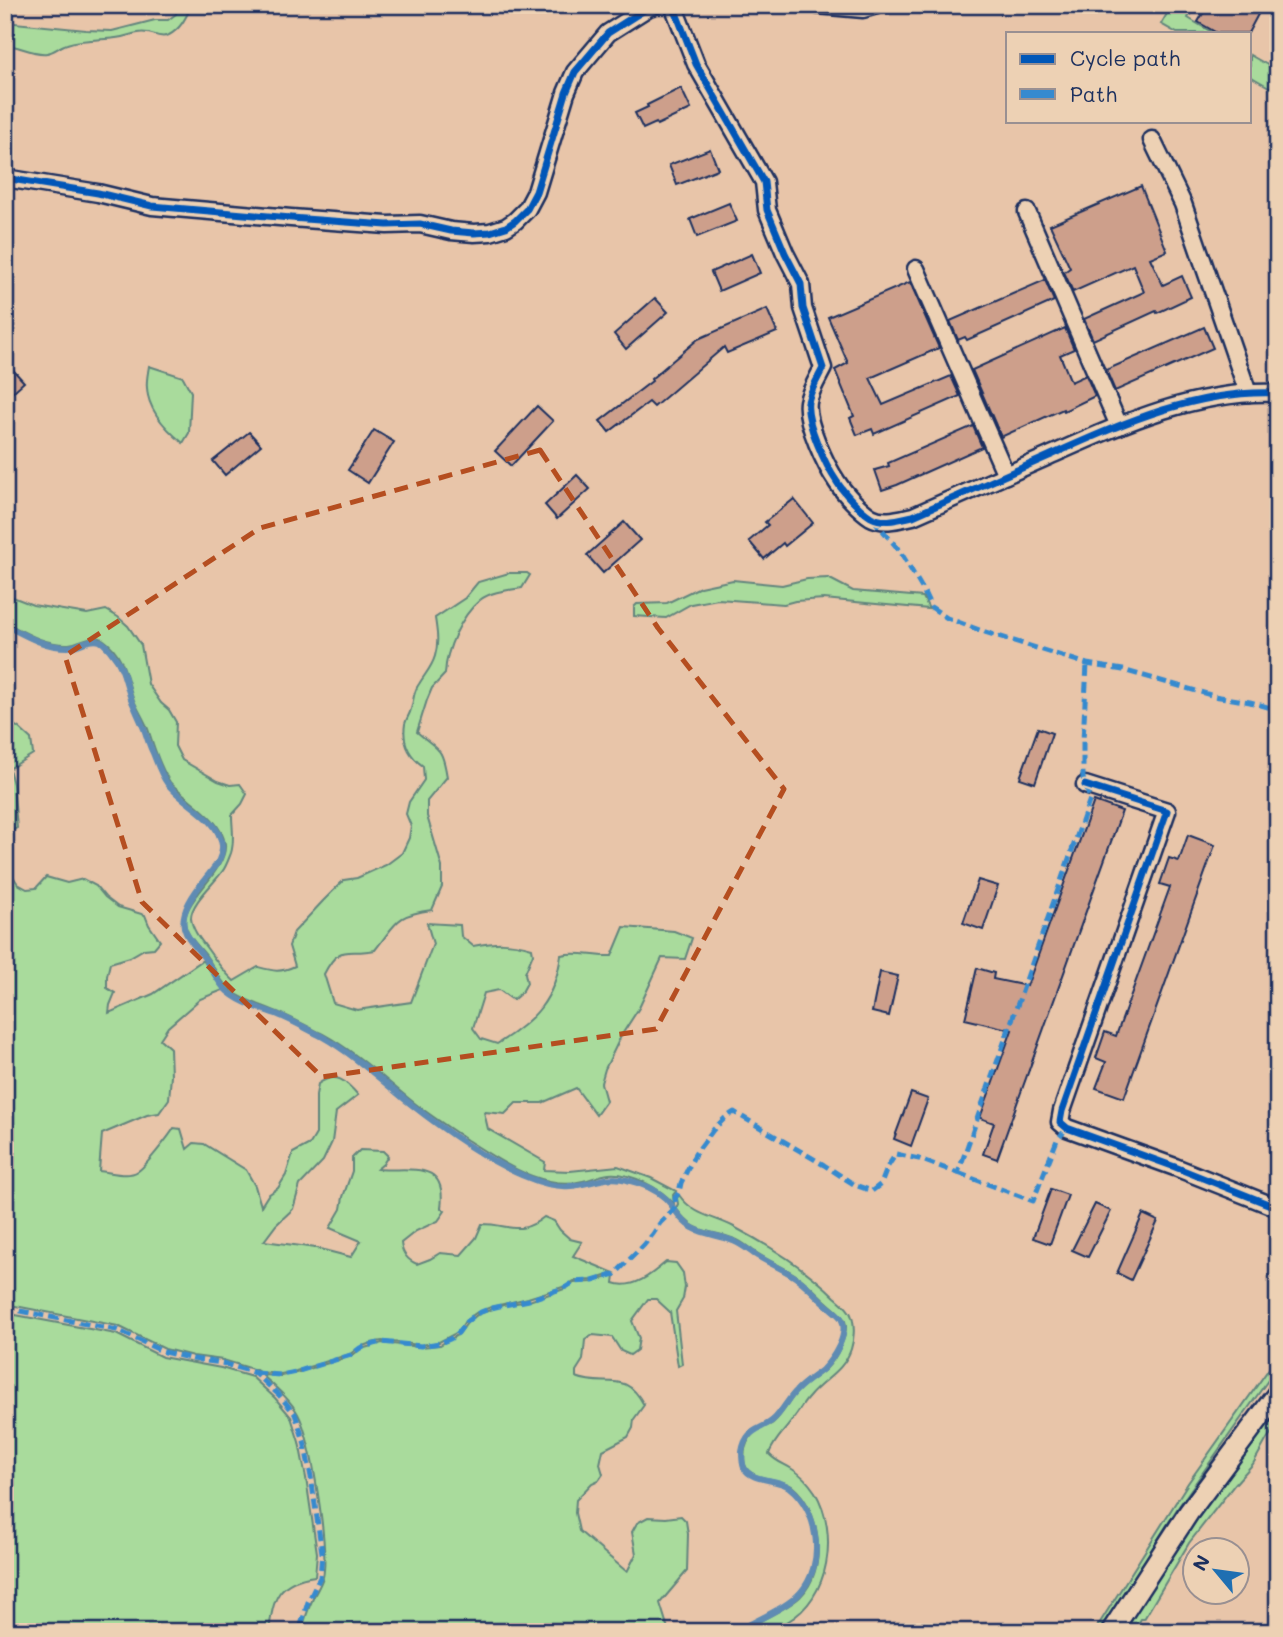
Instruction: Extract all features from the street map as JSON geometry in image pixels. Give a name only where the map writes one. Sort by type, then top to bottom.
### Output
[{"type":"street","points":[[5,178],[98,193],[152,206],[387,225],[420,224],[451,231],[490,232],[515,221],[532,200],[575,72],[608,33],[655,5]]},
{"type":"street","points":[[673,5],[695,64],[764,183],[768,210],[801,284],[803,308],[823,368],[808,402],[808,415],[814,434],[827,466],[838,484],[871,517],[885,522],[913,516],[1119,426],[1182,404],[1211,397],[1278,393]]},
{"type":"street","points":[[817,5],[863,9],[877,5]]},
{"type":"street","points":[[1152,140],[1183,204],[1248,393]]},
{"type":"street","points":[[1027,212],[1119,426]]},
{"type":"street","points":[[916,269],[1006,475]]},
{"type":"street","points":[[1085,785],[1167,811],[1060,1122],[1067,1128],[1278,1208]]},
{"type":"street","points":[[1111,1632],[1189,1511],[1278,1393]]},
{"type":"highlighted area","points":[[540,450],[658,628],[784,789],[656,1029],[322,1077],[142,902],[65,656],[260,528]]},
{"type":"green space","points":[[179,5],[192,5],[180,26],[165,36],[143,32],[81,41],[47,53],[5,45],[5,22],[112,31],[155,20],[168,20],[176,14]]},
{"type":"green space","points":[[1172,5],[1195,5],[1188,18],[1211,32],[1175,32],[1161,24]]},
{"type":"green space","points":[[1252,56],[1278,71],[1276,91],[1252,77]]},
{"type":"green space","points":[[149,366],[183,377],[191,392],[189,433],[183,443],[165,426],[151,404],[147,385]]},
{"type":"green space","points":[[509,573],[530,575],[522,588],[500,591],[484,597],[467,615],[452,644],[445,674],[432,688],[417,732],[441,754],[447,777],[427,801],[427,816],[442,867],[442,887],[432,910],[403,918],[375,950],[340,954],[324,974],[333,1003],[357,1010],[411,1002],[433,944],[427,923],[460,925],[461,936],[473,946],[502,943],[532,948],[533,954],[525,973],[527,983],[522,992],[513,1000],[499,990],[484,993],[473,1028],[481,1039],[497,1044],[522,1027],[541,1008],[554,985],[561,955],[612,956],[624,927],[674,931],[692,938],[685,959],[662,958],[639,1008],[605,1069],[601,1083],[606,1101],[596,1115],[576,1088],[542,1103],[516,1103],[505,1114],[484,1112],[488,1129],[545,1162],[544,1170],[570,1171],[618,1166],[676,1191],[673,1195],[674,1204],[653,1187],[635,1178],[609,1174],[564,1183],[538,1178],[498,1160],[429,1114],[334,1041],[291,1018],[247,1000],[228,988],[186,927],[189,907],[224,855],[223,836],[208,815],[166,776],[134,700],[124,667],[116,653],[100,638],[91,637],[69,644],[52,643],[5,622],[5,594],[33,605],[87,614],[106,610],[118,617],[141,645],[148,684],[176,722],[175,746],[182,760],[218,781],[230,785],[240,784],[247,794],[232,815],[233,844],[227,863],[195,905],[191,918],[199,937],[234,981],[258,967],[277,971],[295,966],[289,946],[294,932],[323,901],[344,880],[357,878],[386,865],[402,853],[411,826],[406,814],[409,802],[424,780],[423,766],[410,753],[404,731],[416,690],[435,656],[435,618],[465,598],[478,582]]},
{"type":"green space","points":[[828,578],[853,591],[923,597],[929,609],[824,599],[784,604],[718,599],[691,604],[666,618],[634,616],[634,607],[637,604],[667,603],[700,587],[733,580],[782,585],[807,579]]},
{"type":"green space","points":[[5,720],[31,739],[33,754],[9,769],[17,828],[9,832],[5,841]]},
{"type":"green space","points":[[5,864],[18,884],[27,889],[36,888],[46,877],[67,883],[83,879],[96,886],[118,907],[145,915],[160,941],[154,948],[144,949],[110,963],[107,988],[115,993],[109,1013],[153,994],[203,960],[223,990],[200,999],[168,1027],[160,1039],[170,1048],[169,1099],[159,1113],[147,1115],[102,1134],[99,1171],[124,1174],[138,1171],[174,1128],[181,1129],[187,1149],[194,1143],[204,1144],[246,1170],[255,1186],[261,1206],[286,1175],[293,1153],[310,1144],[316,1134],[318,1084],[335,1078],[345,1082],[358,1095],[336,1112],[332,1142],[323,1161],[300,1185],[293,1209],[264,1241],[316,1248],[351,1257],[361,1241],[330,1228],[341,1209],[352,1171],[352,1158],[360,1150],[383,1151],[388,1156],[377,1169],[412,1169],[432,1174],[438,1181],[441,1192],[441,1208],[445,1211],[438,1221],[416,1231],[401,1243],[404,1253],[413,1262],[417,1264],[440,1253],[461,1255],[476,1238],[482,1224],[521,1228],[528,1227],[544,1217],[554,1221],[570,1239],[582,1242],[573,1256],[614,1273],[593,1280],[574,1281],[528,1298],[491,1307],[476,1313],[465,1321],[458,1332],[439,1342],[421,1345],[382,1341],[371,1343],[350,1354],[281,1374],[259,1372],[223,1360],[165,1349],[118,1326],[5,1304]]},
{"type":"green space","points":[[679,1195],[697,1211],[747,1234],[800,1267],[845,1306],[853,1321],[853,1341],[848,1357],[807,1399],[769,1454],[799,1473],[815,1492],[827,1526],[828,1545],[821,1581],[813,1597],[802,1611],[767,1632],[740,1632],[800,1597],[815,1572],[818,1540],[810,1510],[802,1497],[787,1483],[748,1470],[744,1457],[745,1449],[755,1432],[774,1422],[797,1392],[830,1365],[844,1340],[845,1321],[794,1274],[738,1240],[702,1230],[690,1223],[676,1208]]},
{"type":"green space","points":[[666,1262],[676,1263],[683,1273],[683,1299],[676,1311],[682,1364],[678,1366],[670,1312],[656,1299],[648,1299],[632,1321],[639,1338],[637,1350],[630,1355],[621,1351],[612,1337],[593,1335],[585,1340],[583,1360],[576,1371],[576,1377],[622,1383],[637,1394],[644,1405],[634,1419],[628,1437],[603,1450],[600,1464],[603,1474],[576,1500],[575,1513],[579,1531],[627,1572],[636,1554],[632,1532],[637,1523],[648,1517],[681,1516],[686,1521],[687,1571],[660,1603],[669,1632],[302,1632],[323,1577],[324,1543],[318,1495],[309,1446],[298,1414],[262,1375],[281,1376],[296,1373],[382,1343],[421,1347],[440,1345],[459,1334],[477,1315],[503,1305],[529,1301],[574,1283],[593,1282],[615,1275],[614,1283],[635,1283]]},
{"type":"green space","points":[[5,1313],[116,1334],[162,1357],[252,1377],[291,1417],[306,1478],[317,1553],[315,1576],[293,1582],[280,1593],[273,1609],[269,1632],[5,1632]]},
{"type":"green space","points":[[1278,1356],[1278,1366],[1177,1509],[1100,1632],[1094,1632],[1188,1483]]},
{"type":"green space","points":[[1278,1403],[1278,1424],[1253,1464],[1194,1536],[1182,1536]]},
{"type":"green space","points":[[1182,1537],[1182,1555],[1144,1619],[1141,1619],[1133,1632],[1119,1632]]},
{"type":"building","points":[[1208,5],[1263,5],[1249,32],[1215,32],[1198,22]]},
{"type":"building","points":[[681,88],[691,109],[643,129],[635,113]]},
{"type":"building","points":[[710,149],[718,169],[677,185],[669,165]]},
{"type":"building","points":[[1141,186],[1167,251],[1150,258],[1163,285],[1182,276],[1191,297],[1093,340],[1084,319],[1144,292],[1133,265],[1073,292],[1064,272],[1070,268],[1050,225]]},
{"type":"building","points":[[729,203],[737,221],[697,237],[690,219]]},
{"type":"building","points":[[752,254],[760,273],[719,291],[711,272]]},
{"type":"building","points":[[1045,280],[1054,301],[967,340],[965,337],[958,340],[950,321]]},
{"type":"building","points":[[910,282],[939,348],[870,378],[883,405],[951,376],[960,396],[874,434],[872,429],[857,435],[850,418],[854,416],[835,370],[848,363],[828,317]]},
{"type":"building","points":[[655,298],[668,312],[626,349],[614,334]]},
{"type":"building","points":[[767,309],[777,332],[727,353],[724,347],[654,407],[649,402],[609,432],[600,421],[652,381],[651,379],[698,339]]},
{"type":"building","points":[[1204,327],[1213,348],[1115,391],[1106,370]]},
{"type":"building","points":[[1065,328],[1074,349],[1060,355],[1071,382],[1086,375],[1095,396],[1001,437],[972,370]]},
{"type":"building","points":[[5,361],[24,382],[5,399]]},
{"type":"building","points":[[537,406],[553,421],[511,466],[495,451]]},
{"type":"building","points":[[973,426],[982,447],[882,490],[875,470]]},
{"type":"building","points":[[374,430],[394,442],[368,483],[348,470]]},
{"type":"building","points":[[249,432],[261,445],[225,475],[213,461]]},
{"type":"building","points":[[577,475],[590,489],[557,519],[545,505]]},
{"type":"building","points":[[794,499],[813,523],[764,559],[749,541],[768,525],[765,522]]},
{"type":"building","points":[[624,522],[640,540],[603,573],[587,555]]},
{"type":"building","points":[[1038,728],[1052,733],[1035,783],[1020,778]]},
{"type":"building","points":[[1094,801],[1122,811],[997,1159],[983,1154],[994,1123],[980,1118],[1012,1030],[965,1019],[977,968],[994,973],[993,979],[1027,986]]},
{"type":"building","points":[[1188,835],[1215,845],[1124,1098],[1096,1088],[1106,1062],[1096,1058],[1105,1032],[1116,1036],[1170,887],[1160,884],[1169,858],[1179,861]]},
{"type":"building","points":[[978,880],[998,886],[983,930],[963,923]]},
{"type":"building","points":[[880,972],[898,976],[889,1016],[872,1012]]},
{"type":"building","points":[[911,1093],[928,1099],[911,1146],[894,1139]]},
{"type":"building","points":[[1051,1189],[1068,1195],[1050,1244],[1033,1238]]},
{"type":"building","points":[[1095,1204],[1111,1211],[1088,1257],[1072,1250]]},
{"type":"building","points":[[1143,1214],[1158,1221],[1131,1280],[1117,1273]]},
{"type":"waterway","points":[[5,625],[35,640],[59,647],[72,647],[92,640],[100,641],[116,658],[165,780],[174,791],[207,818],[219,835],[222,845],[220,857],[189,902],[184,926],[190,940],[229,993],[333,1043],[451,1134],[514,1171],[538,1182],[554,1185],[570,1186],[620,1178],[652,1189],[665,1198],[688,1225],[736,1242],[793,1275],[841,1318],[842,1339],[831,1359],[790,1397],[775,1418],[751,1433],[742,1452],[743,1466],[748,1472],[758,1478],[789,1487],[807,1509],[816,1538],[813,1567],[808,1581],[795,1598],[736,1632]]},
{"type":"marked path","points":[[873,519],[900,551],[931,607],[947,618],[1087,664],[1123,670],[1214,696],[1278,710]]},
{"type":"marked path","points":[[255,1373],[281,1375],[296,1372],[382,1342],[421,1346],[440,1343],[458,1333],[476,1314],[491,1308],[529,1300],[574,1282],[593,1281],[615,1274],[674,1209],[675,1198],[695,1154],[713,1130],[734,1112],[855,1185],[872,1191],[881,1184],[896,1154],[958,1173],[1090,799],[1083,778],[1087,664]]},
{"type":"marked path","points":[[958,1173],[1033,1201],[1057,1140],[1067,1128]]},
{"type":"marked path","points":[[5,1308],[117,1330],[164,1352],[222,1363],[255,1373],[279,1395],[295,1414],[304,1441],[322,1553],[320,1577],[308,1602],[299,1632]]},
{"type":"cycle path","points":[[5,178],[98,193],[152,206],[387,225],[420,224],[451,231],[490,232],[506,227],[527,209],[536,192],[575,72],[608,33],[655,5]]},
{"type":"cycle path","points":[[673,5],[696,64],[764,182],[767,210],[801,284],[803,308],[823,368],[808,402],[817,444],[840,486],[857,506],[871,517],[886,521],[913,516],[1104,432],[1160,411],[1218,397],[1278,393]]},
{"type":"cycle path","points":[[1085,785],[1167,811],[1060,1122],[1067,1128],[1278,1208]]}]
